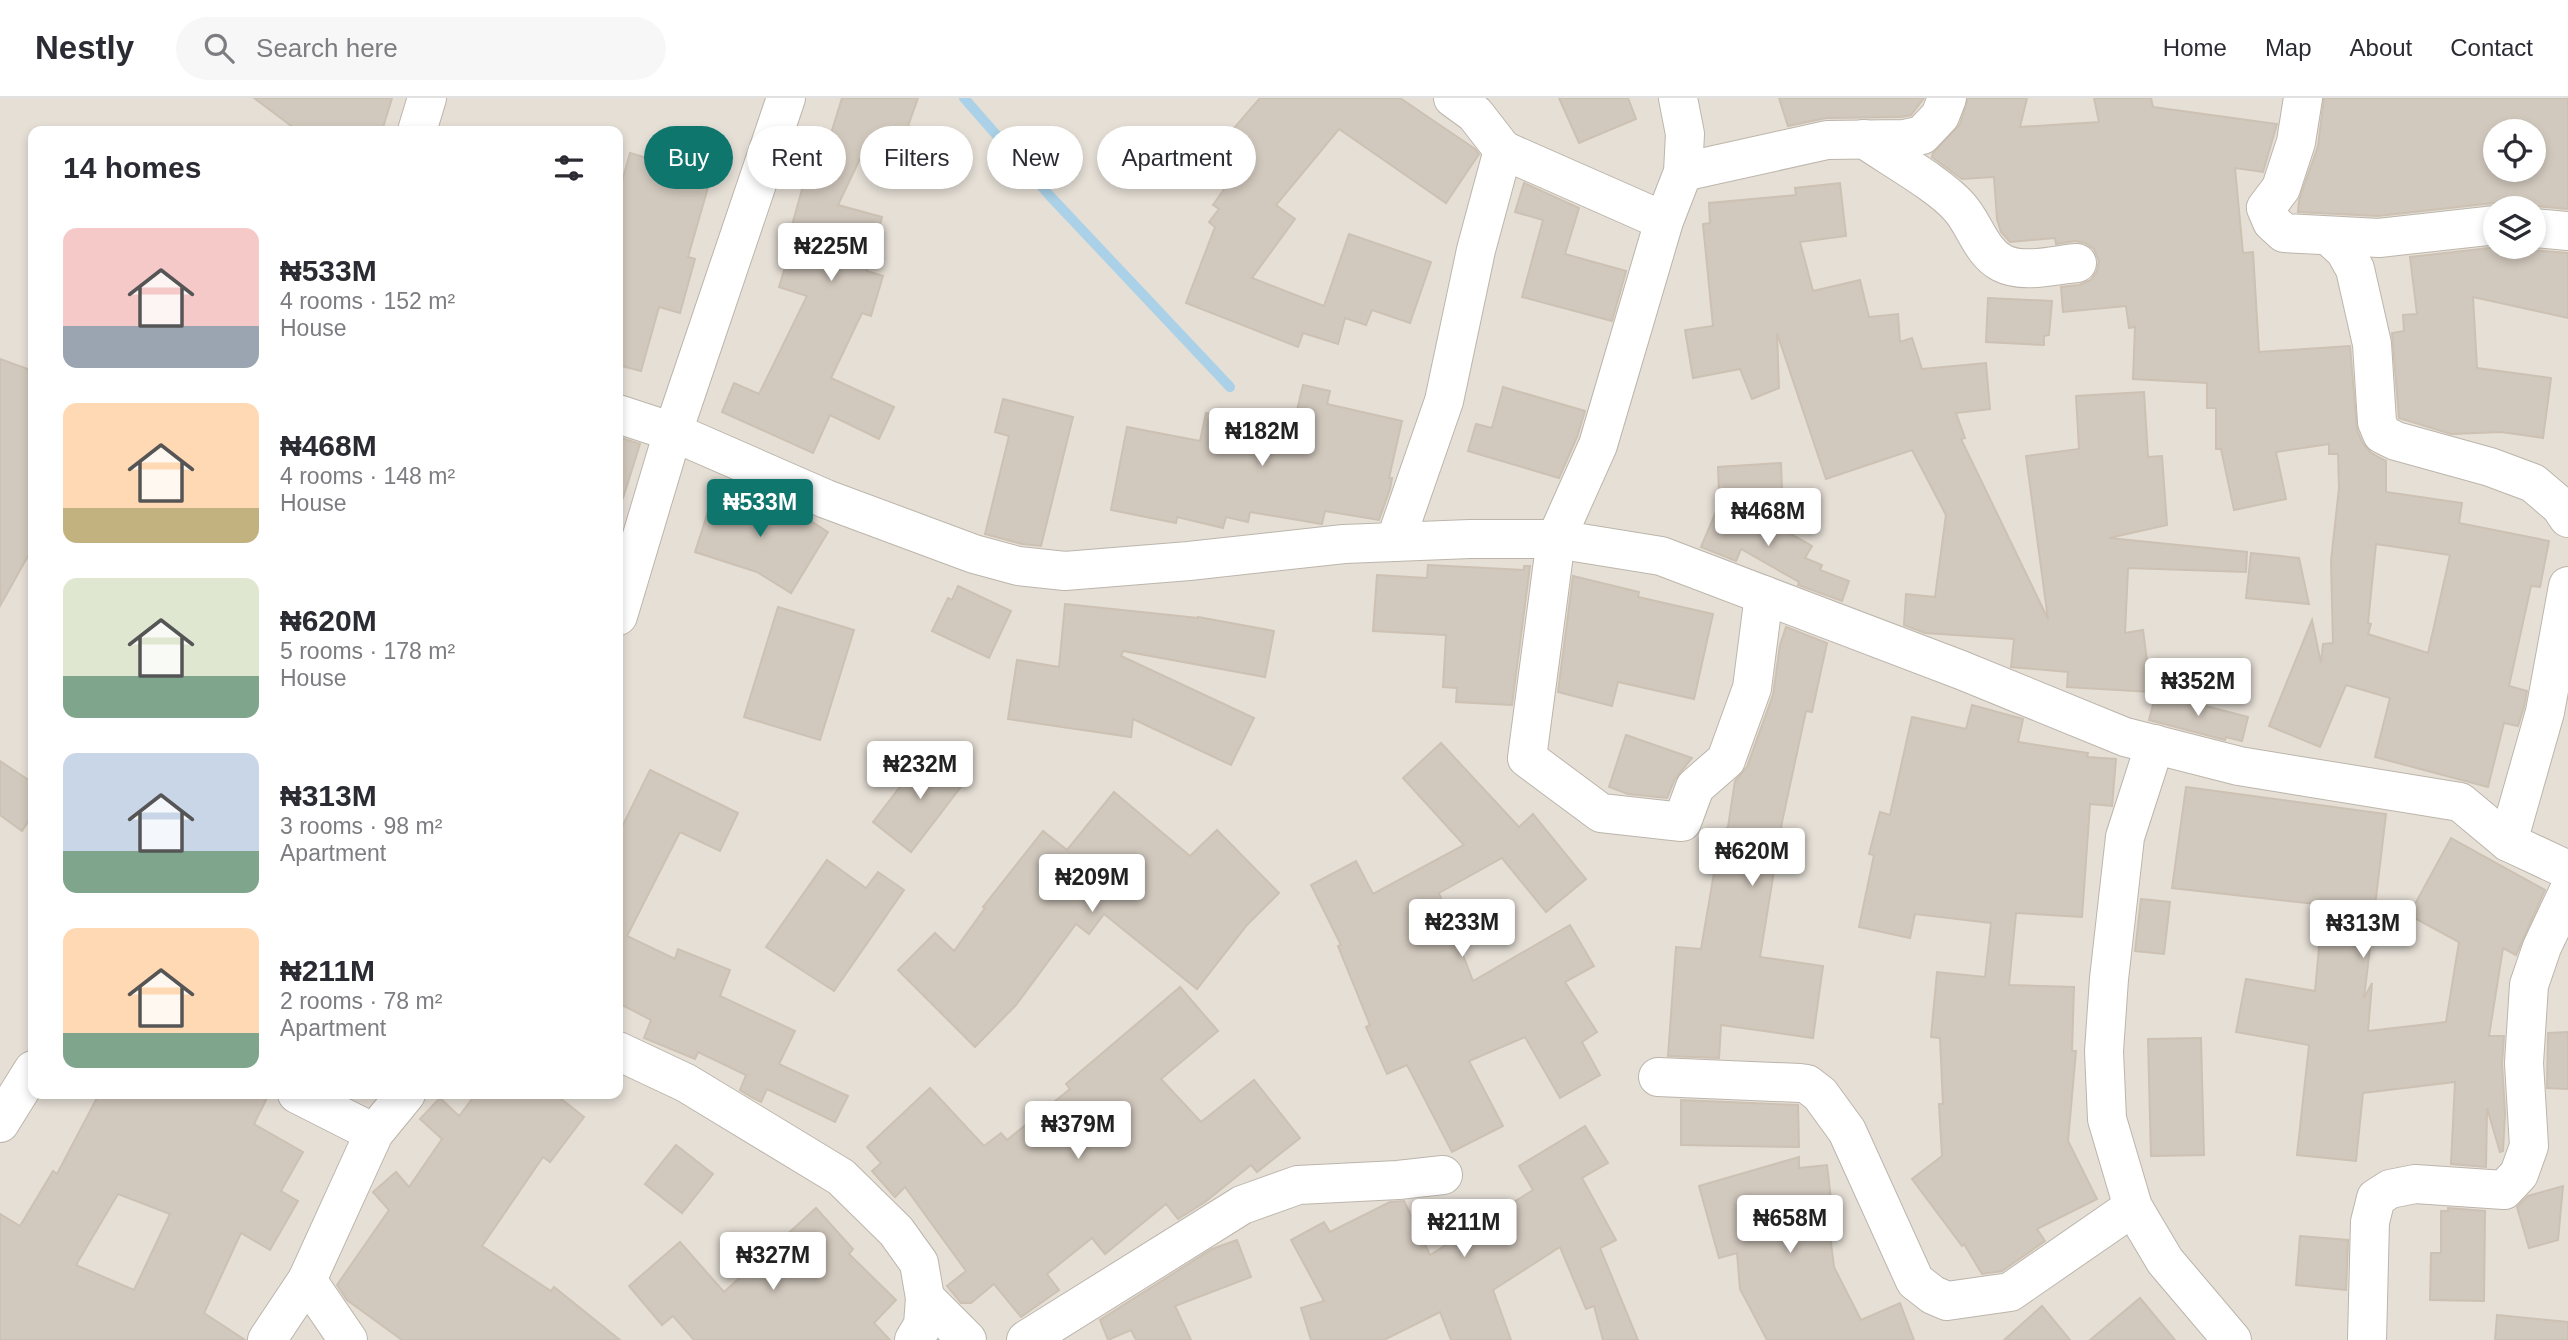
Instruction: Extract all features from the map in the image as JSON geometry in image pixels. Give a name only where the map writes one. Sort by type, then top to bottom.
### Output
[{"type":"street","points":[[418,126],[426,98]]},
{"type":"street","points":[[623,599],[673,432],[786,98]]},
{"type":"street","points":[[1453,98],[1475,114],[1503,150],[1664,222]]},
{"type":"street","points":[[1678,98],[1685,134],[1683,173],[1664,222],[1598,445],[1556,539],[1527,758],[1601,813],[1682,822],[1695,787],[1726,760],[1752,688],[1763,595]]},
{"type":"street","points":[[1683,173],[1827,140],[1905,139],[1922,135],[1940,116],[1947,98]]},
{"type":"street","points":[[2303,98],[2296,142],[2281,188],[2266,208],[2272,222],[2284,233],[2379,238],[2483,226]]},
{"type":"street","points":[[1864,139],[1943,192],[1960,207],[1987,251],[2001,263],[2018,268],[2077,263]]},
{"type":"street","points":[[1395,542],[1444,401],[1476,250],[1503,150]]},
{"type":"street","points":[[2546,229],[2568,231]]},
{"type":"street","points":[[2329,236],[2345,251],[2355,269],[2372,344],[2377,422],[2382,434],[2396,441],[2490,467],[2533,483],[2560,506],[2568,518]]},
{"type":"street","points":[[623,416],[673,432],[826,499],[974,554],[1018,566],[1065,571],[1344,544],[1556,539],[1661,556],[1961,670],[2124,737],[2239,766],[2460,802],[2508,842],[2568,870]]},
{"type":"street","points":[[2508,842],[2545,712],[2568,586]]},
{"type":"street","points":[[2155,744],[2125,837],[2104,1051],[2108,1119],[2133,1207],[2165,1261],[2232,1340]]},
{"type":"street","points":[[2367,1340],[2370,1222],[2376,1198],[2390,1189],[2415,1184],[2504,1190],[2519,1174],[2529,1146],[2524,1063],[2529,985],[2542,947],[2568,892]]},
{"type":"street","points":[[623,1053],[686,1083],[841,1177],[896,1231],[919,1263],[925,1298],[923,1325],[914,1340]]},
{"type":"street","points":[[1658,1077],[1800,1083],[1812,1087],[1847,1131],[1915,1280],[1933,1295],[1947,1301],[2010,1292],[2133,1207]]},
{"type":"street","points":[[0,1123],[28,1078]]},
{"type":"street","points":[[307,1099],[374,1133]]},
{"type":"street","points":[[267,1340],[307,1280],[374,1133],[401,1099]]},
{"type":"street","points":[[1026,1340],[1242,1205],[1298,1185],[1398,1181],[1443,1175]]},
{"type":"street","points":[[307,1280],[348,1340]]},
{"type":"street","points":[[925,1298],[967,1340]]},
{"type":"shaded area","points":[[0,98],[2568,98],[2568,1340],[0,1340]]},
{"type":"building","points":[[254,98],[392,98],[384,126],[291,126]]},
{"type":"building","points":[[842,98],[918,98],[908,126],[860,126],[860,159],[846,188],[846,126],[833,126]]},
{"type":"building","points":[[1260,98],[1400,98],[1475,149],[1479,154],[1446,203],[1339,129],[1276,205],[1295,219],[1252,278],[1324,306],[1349,234],[1431,262],[1410,323],[1372,310],[1366,325],[1345,318],[1338,344],[1303,333],[1298,347],[1186,303],[1215,227],[1209,222],[1219,209],[1213,205],[1224,189],[1256,189],[1256,126],[1236,126]]},
{"type":"building","points":[[1559,98],[1628,98],[1636,119],[1579,143]]},
{"type":"building","points":[[1779,98],[1924,98],[1911,115],[1826,118],[1788,126]]},
{"type":"building","points":[[1968,98],[2027,98],[2020,127],[2099,122],[2094,98],[2151,98],[2153,107],[2277,124],[2263,172],[2235,168],[2243,253],[2253,252],[2259,352],[2350,346],[2357,430],[2371,453],[2386,461],[2386,492],[2462,503],[2459,523],[2549,541],[2540,587],[2531,586],[2509,686],[2527,691],[2524,707],[2518,726],[2504,723],[2488,787],[2375,757],[2390,698],[2346,685],[2320,747],[2269,726],[2312,620],[2321,663],[2323,644],[2333,643],[2331,561],[2339,488],[2338,454],[2329,454],[2329,444],[2276,452],[2286,499],[2234,510],[2221,449],[2216,449],[2216,408],[2207,408],[2207,383],[2133,379],[2135,327],[2129,328],[2126,306],[2063,312],[2061,287],[2079,285],[2091,280],[2099,261],[2094,249],[2075,241],[2056,244],[2055,238],[2010,242],[2001,232],[1997,219],[1994,177],[1962,179],[1932,157],[1960,124]],"holes":[[[2376,544],[2450,555],[2428,653],[2368,634],[2371,624],[2368,623]]]},
{"type":"building","points":[[2324,98],[2568,98],[2568,209],[2546,207],[2546,196],[2483,196],[2483,204],[2378,216],[2298,212],[2299,200],[2318,146]]},
{"type":"building","points":[[630,153],[644,157],[644,189],[708,189],[688,257],[695,259],[680,313],[659,307],[641,371],[623,366],[623,178]]},
{"type":"building","points":[[1524,183],[1579,208],[1565,254],[1626,271],[1612,321],[1522,297],[1543,220],[1515,212]]},
{"type":"building","points":[[1840,183],[1846,236],[1800,242],[1813,291],[1860,280],[1869,317],[1898,314],[1900,342],[1912,338],[1922,369],[1986,363],[1990,409],[1956,413],[1965,438],[1961,439],[2048,619],[2026,456],[2079,449],[2076,396],[2144,392],[2148,457],[2162,456],[2167,525],[2109,538],[2247,552],[2246,572],[2128,568],[2125,633],[2143,630],[2151,692],[2067,687],[2068,672],[2011,667],[2014,639],[1925,633],[1904,625],[1906,594],[1935,597],[1946,515],[1912,450],[1826,479],[1777,333],[1779,388],[1752,399],[1740,369],[1693,378],[1685,330],[1713,326],[1703,224],[1710,223],[1709,203],[1796,195],[1795,188]]},
{"type":"building","points":[[802,189],[846,189],[838,205],[882,217],[867,271],[883,276],[871,316],[862,313],[831,378],[894,407],[879,439],[830,415],[813,453],[722,412],[734,383],[759,394],[807,296],[779,287],[792,244],[787,243]]},
{"type":"building","points":[[2483,249],[2483,259],[2546,259],[2546,251],[2568,253],[2568,318],[2473,297],[2477,368],[2551,378],[2543,438],[2501,432],[2451,434],[2399,418],[2392,333],[2404,331],[2403,315],[2417,314],[2410,257]]},
{"type":"building","points":[[1988,298],[2052,301],[2049,335],[2044,336],[2044,345],[1986,342]]},
{"type":"building","points":[[0,359],[28,369],[28,556],[0,606]]},
{"type":"building","points":[[1303,385],[1330,391],[1327,404],[1402,421],[1389,478],[1392,478],[1390,489],[1379,520],[1325,511],[1322,524],[1250,512],[1248,522],[1226,517],[1223,528],[1177,517],[1176,523],[1111,510],[1127,427],[1200,441],[1206,413],[1292,432]]},
{"type":"building","points":[[1503,387],[1585,411],[1559,478],[1468,451],[1476,424],[1492,428]]},
{"type":"building","points":[[1003,399],[1073,417],[1041,546],[985,534],[1009,436],[995,432]]},
{"type":"building","points":[[623,439],[640,444],[623,498]]},
{"type":"building","points":[[1781,463],[1782,490],[1719,493],[1718,467]]},
{"type":"building","points":[[715,490],[780,511],[784,504],[828,532],[791,593],[757,572],[695,552]]},
{"type":"building","points":[[1723,495],[1812,546],[1805,558],[1822,565],[1820,570],[1849,581],[1842,601],[1798,585],[1799,582],[1741,549],[1736,561],[1701,547]]},
{"type":"building","points":[[2251,553],[2299,558],[2309,604],[2246,598]]},
{"type":"building","points":[[1428,565],[1524,570],[1524,566],[1530,566],[1512,705],[1456,702],[1457,688],[1443,687],[1446,635],[1373,631],[1377,575],[1427,578]]},
{"type":"building","points":[[1573,576],[1639,592],[1638,597],[1713,614],[1694,699],[1618,682],[1612,706],[1558,692]]},
{"type":"building","points":[[958,586],[1011,611],[989,658],[932,631],[948,598],[952,600]]},
{"type":"building","points":[[1065,604],[1198,617],[1274,631],[1265,677],[1123,651],[1121,656],[1254,718],[1231,765],[1133,719],[1131,737],[1008,719],[1017,660],[1059,667]]},
{"type":"building","points":[[778,607],[854,630],[820,740],[744,717]]},
{"type":"building","points":[[1786,627],[1827,643],[1812,712],[1806,711],[1782,822],[1760,957],[1823,966],[1813,1038],[1721,1025],[1719,1058],[1668,1056],[1676,947],[1701,949],[1721,832],[1728,827],[1735,781],[1747,767],[1773,695],[1780,645]]},
{"type":"building","points":[[2156,693],[2248,717],[2242,741],[2226,737],[2225,740],[2149,720]]},
{"type":"building","points":[[1972,705],[2023,719],[2018,742],[2088,753],[2087,757],[2116,759],[2112,806],[2090,804],[2082,917],[2016,913],[2009,985],[2074,987],[2072,1051],[2076,1051],[2068,1141],[2097,1199],[2037,1229],[2045,1241],[2002,1271],[1982,1274],[1964,1244],[1962,1246],[1912,1179],[1942,1156],[1939,1104],[1943,1104],[1940,1038],[1931,1037],[1937,972],[1985,977],[1991,923],[1915,914],[1910,938],[1859,927],[1874,855],[1869,854],[1880,812],[1890,815],[1912,717],[1966,729]]},
{"type":"building","points":[[1626,735],[1692,758],[1675,779],[1667,798],[1628,794],[1609,787]]},
{"type":"building","points":[[1441,743],[1519,827],[1533,814],[1586,879],[1546,912],[1502,858],[1439,893],[1473,981],[1570,925],[1594,966],[1565,982],[1597,1032],[1582,1042],[1600,1075],[1560,1098],[1525,1037],[1469,1061],[1503,1126],[1452,1152],[1407,1065],[1387,1074],[1366,1027],[1370,1025],[1338,946],[1341,945],[1311,885],[1356,861],[1373,894],[1464,845],[1403,778]]},
{"type":"building","points":[[929,749],[967,779],[911,852],[873,822]]},
{"type":"building","points":[[0,761],[28,780],[28,822],[22,831],[0,815]]},
{"type":"building","points":[[650,770],[738,813],[720,851],[680,832],[627,936],[675,959],[678,949],[730,970],[720,996],[795,1031],[779,1064],[848,1096],[835,1122],[767,1089],[761,1102],[740,1090],[746,1075],[698,1052],[695,1059],[644,1038],[651,1020],[623,1006],[623,825]]},
{"type":"building","points":[[2186,787],[2386,814],[2364,998],[2372,983],[2368,1031],[2446,1022],[2459,942],[2409,915],[2451,838],[2545,890],[2516,955],[2503,948],[2489,1036],[2504,1036],[2503,1151],[2500,1152],[2487,1108],[2486,1167],[2451,1164],[2455,1082],[2363,1093],[2356,1161],[2297,1155],[2309,1045],[2236,1032],[2246,979],[2315,991],[2322,915],[2314,914],[2316,904],[2172,888]]},
{"type":"building","points":[[1114,792],[1190,856],[1217,830],[1279,893],[1247,925],[1197,989],[1104,914],[1089,934],[1076,924],[1016,1005],[975,1047],[898,970],[935,933],[954,951],[985,908],[983,907],[1043,831],[1067,850]]},
{"type":"building","points":[[827,860],[866,888],[878,872],[904,890],[834,991],[766,947]]},
{"type":"building","points":[[2141,899],[2170,902],[2164,954],[2135,951]]},
{"type":"building","points":[[1180,987],[1218,1031],[1161,1079],[1201,1122],[1254,1080],[1300,1138],[1257,1172],[1251,1165],[1205,1202],[1178,1219],[1166,1204],[1105,1254],[1092,1238],[1047,1274],[1059,1290],[1021,1317],[994,1284],[971,1303],[961,1303],[947,1286],[966,1271],[905,1187],[895,1197],[872,1171],[881,1163],[867,1147],[930,1088],[984,1146],[1001,1133],[1007,1140],[1070,1089],[1066,1084]]},
{"type":"building","points":[[2568,1032],[2568,1089],[2547,1088],[2548,1033]]},
{"type":"building","points":[[2201,1038],[2204,1155],[2151,1156],[2148,1039]]},
{"type":"building","points":[[96,1099],[266,1099],[254,1124],[303,1152],[281,1191],[298,1201],[270,1250],[241,1233],[204,1313],[245,1340],[0,1340],[0,1214],[20,1226],[53,1171],[57,1174]],"holes":[[[118,1194],[170,1214],[134,1290],[76,1265]]]},
{"type":"building","points":[[439,1099],[459,1116],[472,1099],[561,1099],[584,1117],[550,1162],[543,1157],[482,1246],[551,1291],[554,1287],[620,1340],[402,1340],[347,1300],[337,1285],[389,1210],[373,1192],[396,1172],[409,1187],[442,1139],[420,1119]]},
{"type":"building","points":[[1681,1100],[1798,1105],[1799,1147],[1681,1145]]},
{"type":"building","points":[[1585,1126],[1608,1163],[1582,1178],[1616,1240],[1600,1248],[1638,1340],[1603,1340],[1594,1306],[1586,1309],[1560,1247],[1493,1290],[1511,1340],[1451,1340],[1440,1312],[1384,1340],[1311,1340],[1301,1308],[1324,1301],[1291,1240],[1324,1222],[1330,1232],[1390,1202],[1404,1201],[1430,1255],[1533,1190],[1519,1166]]},
{"type":"building","points":[[676,1145],[713,1174],[682,1213],[645,1184]]},
{"type":"building","points":[[1799,1157],[1799,1168],[1827,1165],[1833,1217],[1828,1218],[1834,1267],[1861,1320],[1900,1303],[1914,1340],[1767,1340],[1740,1289],[1737,1253],[1719,1258],[1699,1186]]},
{"type":"building","points":[[2563,1186],[2558,1240],[2529,1248],[2517,1207],[2528,1196]]},
{"type":"building","points":[[816,1208],[853,1249],[849,1254],[896,1300],[874,1323],[890,1340],[694,1340],[673,1316],[662,1325],[629,1286],[680,1242],[724,1292]]},
{"type":"building","points":[[2448,1208],[2485,1211],[2484,1301],[2430,1300],[2431,1253],[2441,1253],[2441,1211],[2448,1211]]},
{"type":"building","points":[[2300,1236],[2348,1240],[2346,1290],[2296,1285]]},
{"type":"building","points":[[1237,1240],[1251,1277],[1175,1306],[1191,1340],[1136,1340],[1131,1330],[1108,1340],[1100,1320],[1212,1249]]},
{"type":"building","points":[[2140,1298],[2175,1340],[2090,1340]]},
{"type":"building","points":[[2042,1306],[2070,1340],[2004,1340]]},
{"type":"building","points":[[2497,1315],[2568,1322],[2568,1340],[2495,1340]]},
{"type":"waterway","points":[[964,98],[1050,196],[1230,387]]}]
